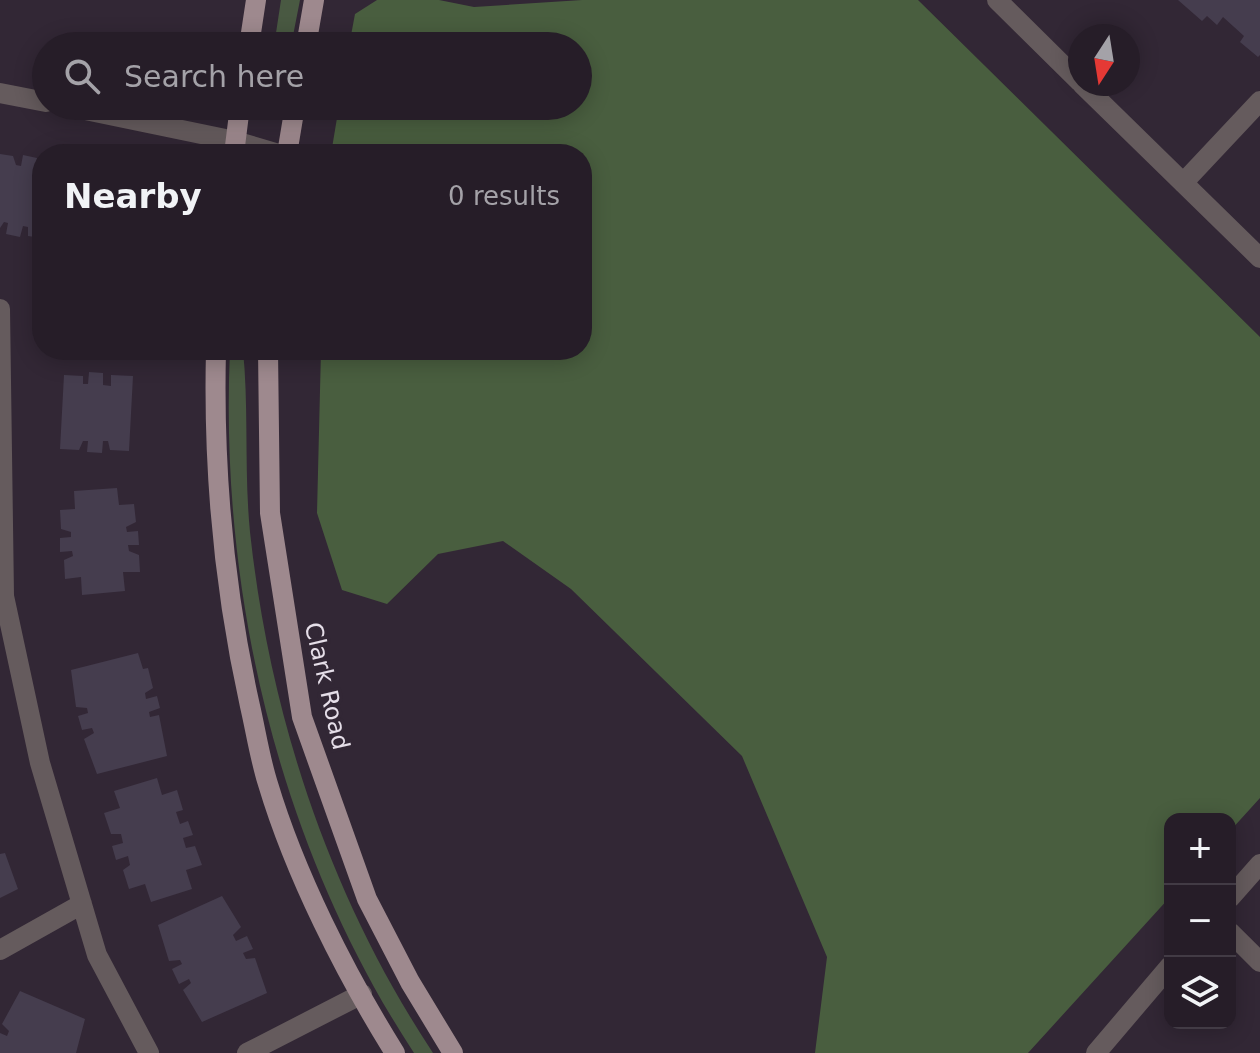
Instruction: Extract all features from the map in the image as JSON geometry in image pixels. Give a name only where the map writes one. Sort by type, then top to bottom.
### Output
[{"type":"main road","points":[[251,32],[256,0]]},
{"type":"main road","points":[[308,32],[314,0]]},
{"type":"main road","points":[[234,144],[238,120]]},
{"type":"main road","points":[[289,144],[293,120]]},
{"type":"main road","points":[[216,360],[222,539],[229,599],[268,784],[304,876],[395,1053]]},
{"type":"main road","name":"Clark Road","points":[[268,360],[270,513],[302,717],[367,899],[410,982],[453,1053]]},
{"type":"street","points":[[997,0],[1068,70]]},
{"type":"street","points":[[0,93],[32,99]]},
{"type":"street","points":[[1094,96],[1260,258]]},
{"type":"street","points":[[1183,183],[1260,102]]},
{"type":"street","points":[[123,120],[222,144]]},
{"type":"street","points":[[0,309],[2,596],[8,654],[97,955],[149,1053]]},
{"type":"street","points":[[1236,891],[1260,864]]},
{"type":"street","points":[[0,950],[82,904]]},
{"type":"street","points":[[1236,938],[1260,962]]},
{"type":"street","points":[[1096,1053],[1164,973]]},
{"type":"street","points":[[247,1053],[362,994]]},
{"type":"green space","points":[[281,0],[300,0],[294,32],[276,32]]},
{"type":"green space","points":[[377,0],[439,0],[474,7],[582,0],[918,0],[1260,337],[1260,798],[1236,824],[1236,813],[1164,813],[1164,904],[1028,1053],[815,1053],[827,957],[742,756],[571,589],[503,541],[438,554],[387,604],[342,590],[317,513],[321,360],[592,360],[592,144],[333,144],[337,120],[592,120],[592,32],[352,32],[355,14]]},
{"type":"green space","points":[[230,360],[244,360],[250,532],[259,601],[290,737],[310,803],[335,868],[396,993],[433,1053],[414,1053],[367,974],[327,891],[294,804],[267,716],[248,625],[235,534],[229,442]]},
{"type":"building","points":[[1178,0],[1260,0],[1260,55],[1258,57],[1240,42],[1244,36],[1223,17],[1217,25],[1207,16],[1202,21]]},
{"type":"building","points":[[0,154],[13,156],[16,165],[21,166],[23,155],[32,157],[32,237],[28,236],[28,227],[23,226],[20,237],[6,234],[8,223],[4,222],[0,228]]},
{"type":"building","points":[[89,372],[103,373],[103,385],[111,386],[111,375],[133,376],[129,451],[110,450],[108,441],[103,441],[102,453],[87,452],[88,441],[83,441],[79,450],[60,449],[64,375],[83,376],[83,384],[88,384]]},
{"type":"building","points":[[117,488],[119,505],[134,504],[136,522],[126,527],[127,532],[138,531],[139,545],[128,545],[129,551],[139,555],[140,572],[123,572],[125,591],[82,595],[81,577],[65,579],[64,560],[73,556],[72,551],[60,552],[60,538],[71,537],[71,532],[61,529],[60,510],[75,509],[74,491]]},
{"type":"building","points":[[138,653],[143,669],[148,668],[153,688],[145,693],[146,699],[157,696],[160,708],[149,712],[150,717],[159,715],[167,756],[97,774],[84,739],[94,733],[92,728],[82,730],[78,716],[88,713],[87,708],[76,707],[71,670]]},
{"type":"building","points":[[157,778],[162,795],[177,790],[183,810],[176,812],[180,824],[188,821],[193,835],[183,838],[186,848],[195,846],[202,865],[186,870],[192,889],[151,902],[145,884],[129,889],[123,870],[130,865],[128,856],[116,860],[112,846],[123,843],[121,834],[111,834],[104,813],[120,808],[114,791]]},
{"type":"building","points":[[5,853],[18,889],[0,898],[0,854]]},
{"type":"building","points":[[222,896],[241,927],[233,935],[236,941],[247,936],[253,949],[243,953],[246,959],[255,958],[267,993],[202,1022],[183,990],[191,983],[189,979],[179,984],[172,969],[182,964],[180,960],[169,961],[158,925]]},
{"type":"building","points":[[20,991],[85,1019],[76,1053],[0,1053],[0,1033],[7,1036],[9,1031],[2,1024]]}]
